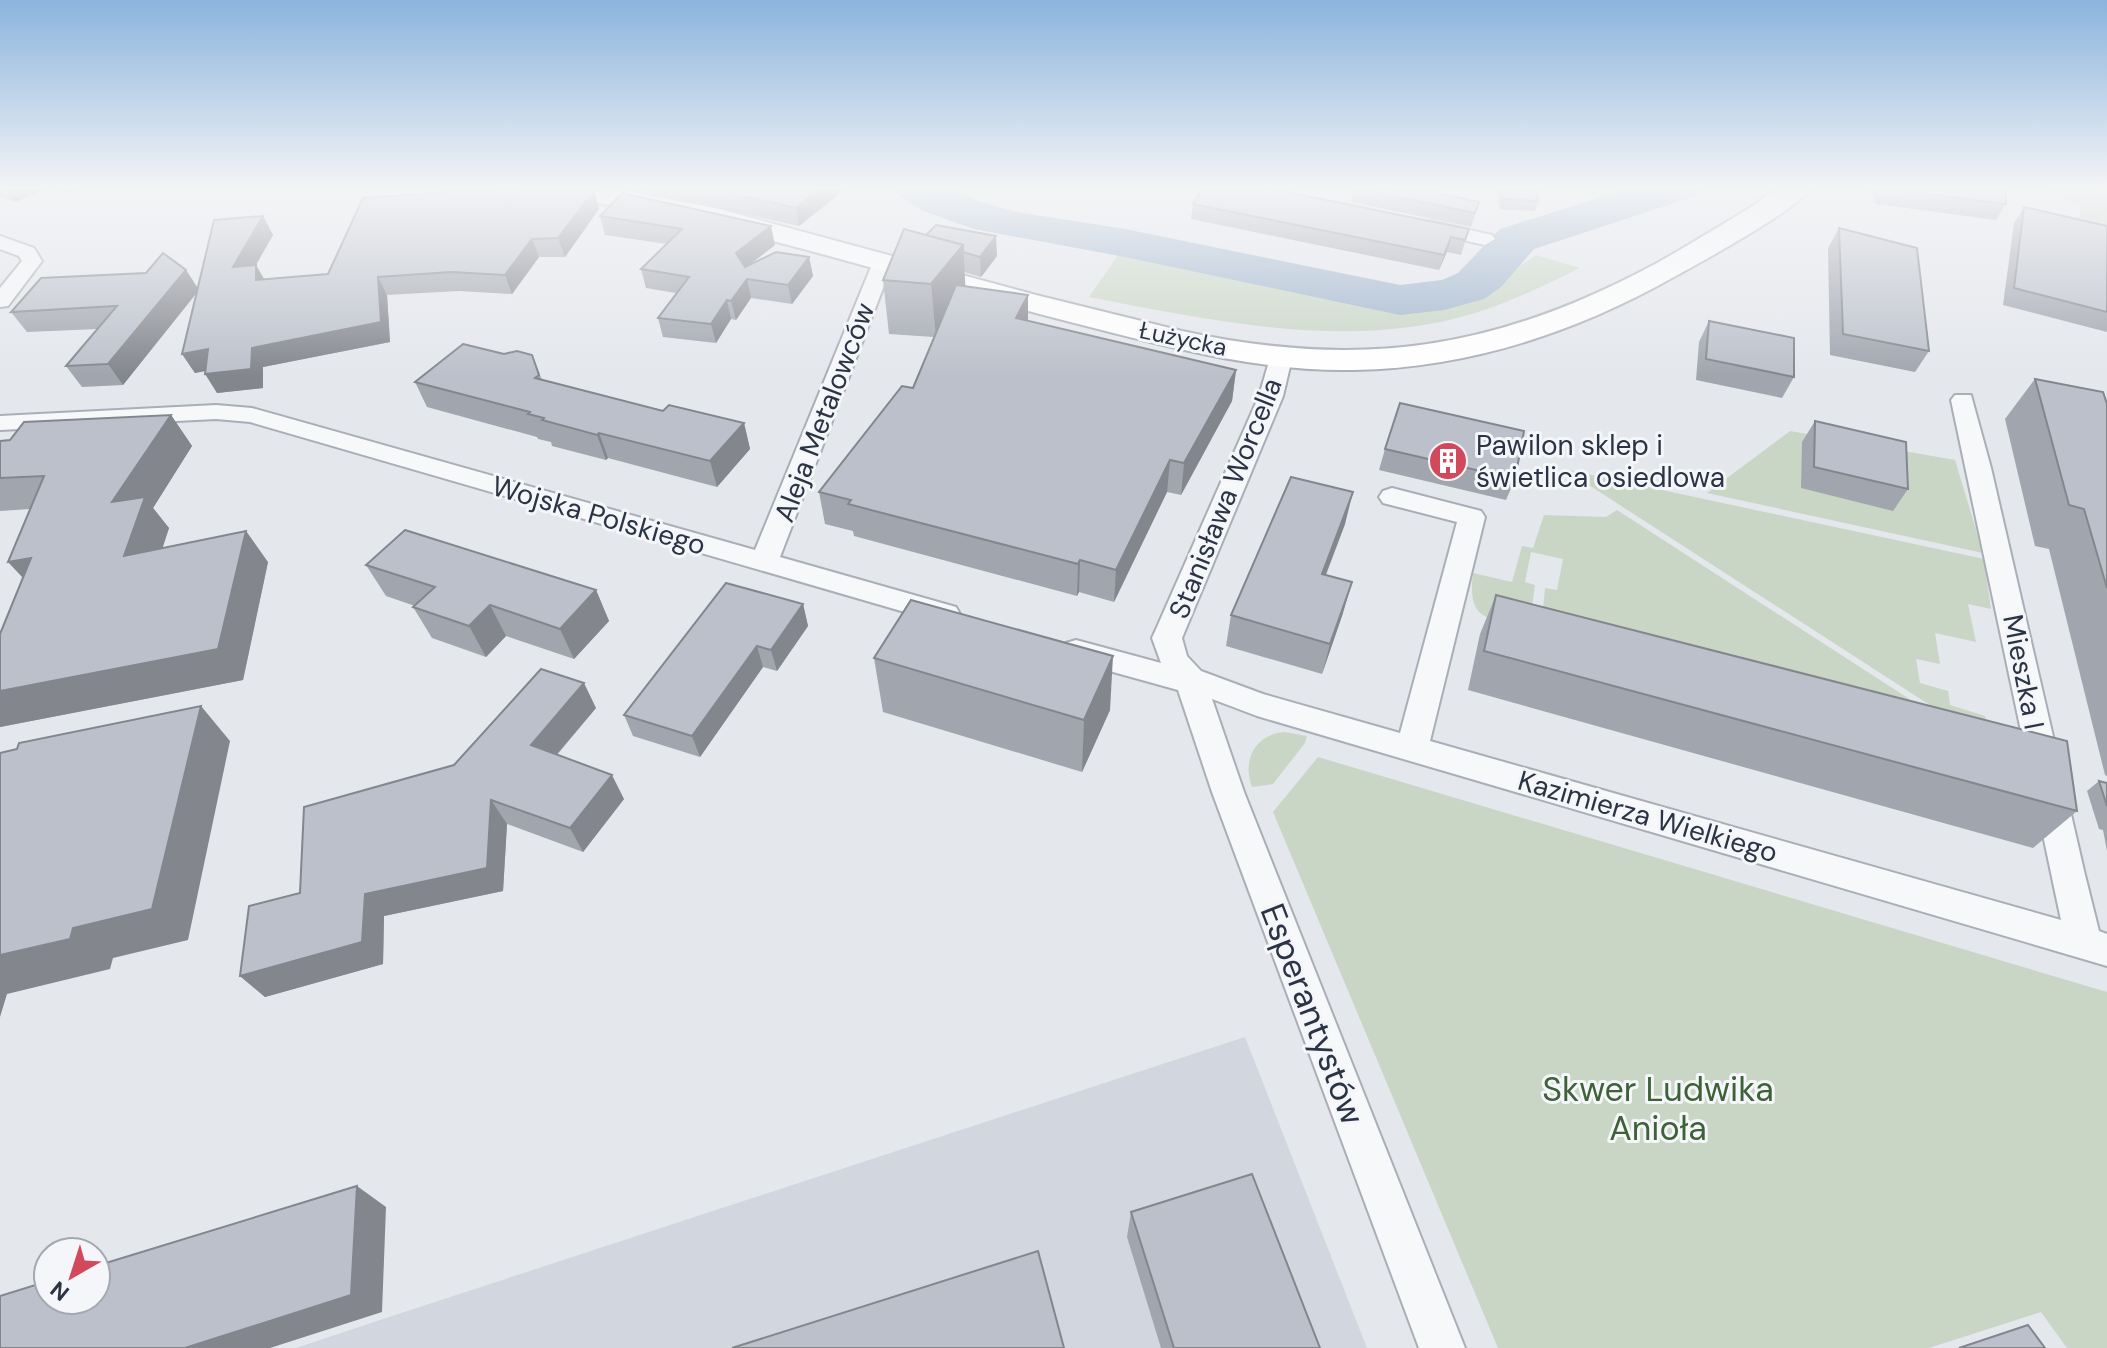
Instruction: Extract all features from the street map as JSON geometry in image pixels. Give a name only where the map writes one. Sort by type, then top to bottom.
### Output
[{"type":"street","points":[[0,301],[32,261],[27,252],[21,250]]},
{"type":"street","name":"Łużycka","points":[[839,250],[1088,318],[1281,358],[1355,359],[1474,347],[1548,325],[1653,275],[1695,250]]},
{"type":"street","name":"Aleja Metalowców","points":[[764,562],[775,539],[808,424],[835,355],[883,262]]},
{"type":"street","name":"Stanisława Worcella","points":[[1190,679],[1175,662],[1167,638],[1271,396],[1281,358]]},
{"type":"street","name":"Mieszka I","points":[[1963,400],[2001,559],[2043,768],[2096,946]]},
{"type":"street","name":"Wojska Polskiego","points":[[0,423],[216,412],[252,415],[975,622]]},
{"type":"street","points":[[1392,497],[1472,517],[1412,748]]},
{"type":"street","points":[[1049,644],[1173,678],[1190,679]]},
{"type":"street","name":"Kazimierza Wielkiego","points":[[1190,679],[1245,700],[2096,946]]},
{"type":"street","name":"Esperantystów","points":[[1190,679],[1228,792],[1442,1348]]},
{"type":"shaded area","points":[[1245,1037],[1367,1348],[296,1348],[386,1318]]},
{"type":"green space","points":[[1121,251],[1298,287],[1408,305],[1454,300],[1487,288],[1536,255],[1580,268],[1478,312],[1431,324],[1382,330],[1333,331],[1234,323],[1089,297]]},
{"type":"green space","points":[[1790,431],[1955,460],[1983,553],[1707,493]]},
{"type":"green space","points":[[1564,469],[1984,559],[1991,609],[1968,604],[1976,642],[1935,633],[1940,664],[1916,659],[1920,683],[1948,691],[1950,705],[1985,716],[1989,732],[2001,751]]},
{"type":"green space","points":[[1617,510],[1982,746],[1541,631],[1545,588],[1557,590],[1563,559],[1531,552],[1525,582],[1535,585],[1529,628],[1492,619],[1477,609],[1473,601],[1473,573],[1512,582],[1522,546],[1533,548],[1544,515],[1606,517]]},
{"type":"green space","points":[[1284,732],[1307,736],[1305,743],[1273,784],[1252,787],[1249,768],[1253,751],[1265,738]]},
{"type":"green space","name":"Skwer Ludwika Anioła","points":[[1318,757],[2107,992],[2107,1348],[2067,1348],[2041,1312],[1929,1348],[1498,1348],[1273,812]]},
{"type":"building","points":[[207,250],[243,250],[233,267],[256,265],[256,280],[328,274],[339,250],[524,250],[505,275],[451,272],[378,277],[381,322],[252,348],[251,369],[205,374],[208,349],[182,354]]},
{"type":"building","points":[[661,250],[740,250],[736,253],[745,267],[776,252],[809,257],[788,285],[747,279],[731,301],[727,300],[711,324],[658,318],[689,277],[641,269]]},
{"type":"building","points":[[895,250],[959,250],[931,284],[883,280]]},
{"type":"building","points":[[963,250],[985,250],[980,257]]},
{"type":"building","points":[[1419,250],[1446,250],[1444,255]]},
{"type":"building","points":[[1840,250],[1917,250],[1929,351],[1843,334]]},
{"type":"building","points":[[2019,250],[2107,250],[2107,312],[2014,288]]},
{"type":"building","points":[[163,253],[186,270],[108,364],[66,366],[117,306],[11,312],[41,278],[146,273]]},
{"type":"building","points":[[956,285],[1028,295],[1016,318],[1236,370],[1184,463],[1170,460],[1116,570],[1080,560],[1078,564],[848,504],[851,500],[819,492],[902,386],[913,388]]},
{"type":"building","points":[[1709,321],[1794,338],[1794,377],[1706,359]]},
{"type":"building","points":[[463,344],[504,354],[517,351],[532,355],[539,375],[535,378],[663,411],[669,405],[744,423],[710,461],[597,435],[542,420],[544,418],[528,414],[530,412],[415,382]]},
{"type":"building","points":[[2035,379],[2103,392],[2107,404],[2107,588],[2084,509],[2069,505]]},
{"type":"building","points":[[1400,403],[1524,431],[1515,479],[1385,449]]},
{"type":"building","points":[[171,415],[112,502],[145,497],[124,556],[246,531],[218,649],[0,691],[0,634],[31,558],[8,562],[44,476],[0,478],[0,441],[10,440],[24,422]]},
{"type":"building","points":[[1815,421],[1906,442],[1908,489],[1814,467]]},
{"type":"building","points":[[1291,477],[1353,492],[1322,574],[1352,582],[1330,644],[1231,615]]},
{"type":"building","points":[[405,530],[596,590],[560,629],[490,605],[469,626],[413,607],[435,587],[366,565]]},
{"type":"building","points":[[726,583],[803,604],[771,650],[757,646],[692,736],[624,715]]},
{"type":"building","points":[[1496,595],[2067,741],[2077,811],[1484,651]]},
{"type":"building","points":[[911,600],[1113,656],[1084,720],[874,658]]},
{"type":"building","points":[[541,669],[584,683],[531,745],[612,775],[570,828],[491,800],[487,868],[365,894],[362,942],[240,976],[249,906],[300,893],[304,807],[454,765]]},
{"type":"building","points":[[201,706],[152,909],[73,928],[70,939],[0,955],[0,753],[17,749],[19,743]]},
{"type":"building","points":[[2099,781],[2107,783],[2107,806]]},
{"type":"building","points":[[1252,1174],[1320,1348],[1174,1348],[1131,1212]]},
{"type":"building","points":[[357,1186],[351,1295],[185,1348],[0,1348],[0,1296],[32,1286],[32,1316],[112,1316],[112,1261]]},
{"type":"building","points":[[1038,1251],[1064,1348],[732,1348]]},
{"type":"building","points":[[2028,1325],[2045,1348],[1959,1348]]},
{"type":"waterway","points":[[1158,250],[1400,300],[1466,289],[1484,277],[1506,250]]},
{"type":"place","name":"Pawilon sklep i świetlica osiedlowa","points":[[1448,461]]}]
